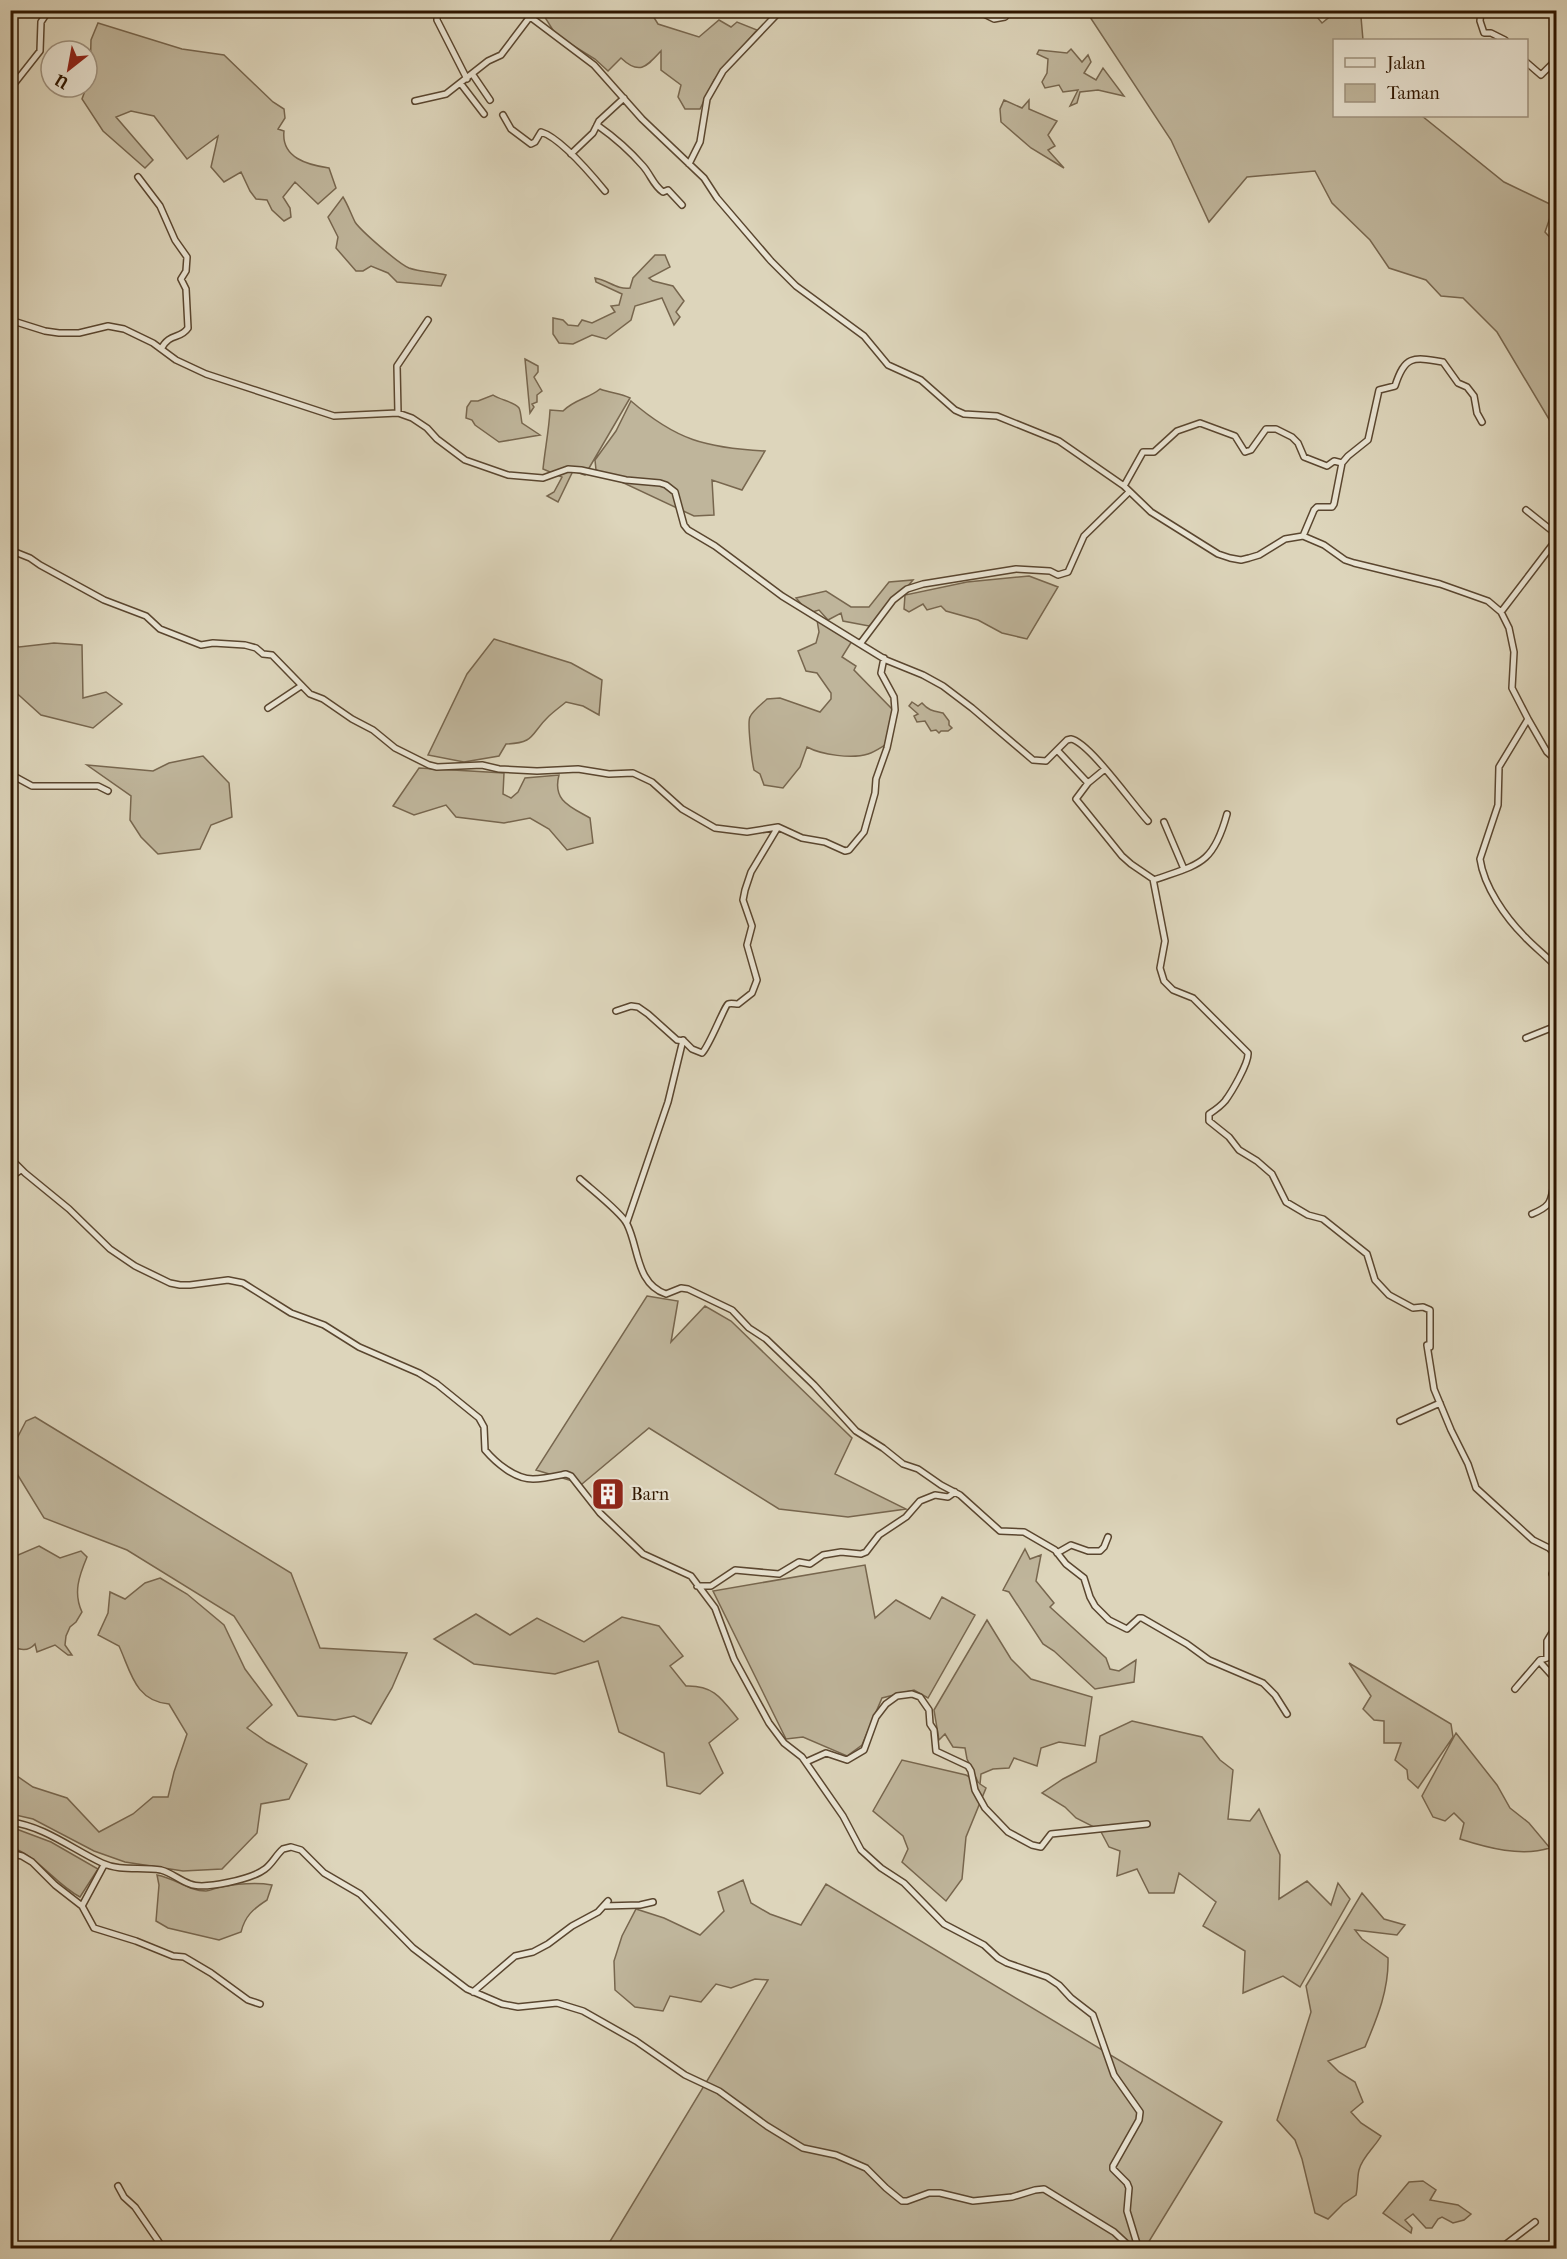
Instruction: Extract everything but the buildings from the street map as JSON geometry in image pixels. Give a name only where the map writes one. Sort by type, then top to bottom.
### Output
[{"type":"street","points":[[10,89],[40,51],[41,22],[49,10]]},
{"type":"street","points":[[437,10],[437,20],[467,79]]},
{"type":"street","points":[[521,10],[594,65],[642,118],[704,178],[717,198],[771,261],[796,286],[864,336],[888,365],[921,380],[955,410],[964,414],[997,416],[1059,441],[1124,486],[1151,512],[1218,554],[1241,560],[1259,555],[1285,539],[1303,536],[1328,547],[1345,560],[1471,594],[1488,601],[1501,612],[1509,628],[1514,652],[1512,688],[1547,752],[1557,760]]},
{"type":"street","points":[[689,164],[700,142],[706,99],[717,80],[781,10]]},
{"type":"street","points":[[976,10],[994,19],[1001,19],[1011,10]]},
{"type":"street","points":[[1481,10],[1480,21],[1484,33],[1491,33],[1504,39]]},
{"type":"street","points":[[416,101],[445,95],[483,65],[501,55],[529,18]]},
{"type":"street","points":[[1528,63],[1541,75],[1557,60]]},
{"type":"street","points":[[473,75],[490,100]]},
{"type":"street","points":[[461,84],[484,114]]},
{"type":"street","points":[[571,154],[593,133],[599,121],[624,98]]},
{"type":"street","points":[[503,115],[511,129],[531,144],[535,142],[540,133],[543,132],[552,137],[589,171],[605,191]]},
{"type":"street","points":[[597,125],[629,150],[645,168],[655,186],[663,192],[668,190],[673,193],[682,205]]},
{"type":"street","points":[[138,177],[160,206],[175,240],[188,257],[186,271],[181,279],[186,289],[189,328],[182,334],[169,338],[161,349]]},
{"type":"street","points":[[10,320],[36,329],[59,333],[79,333],[114,327],[148,340],[169,356],[206,374],[334,416],[398,413],[412,418],[427,428],[437,439],[465,460],[508,475],[543,478],[568,469],[666,485],[675,492],[684,525],[688,530],[715,546],[782,596],[860,644],[943,686],[1033,760],[1046,761],[1068,741],[1075,739],[1105,769],[1148,821]]},
{"type":"street","points":[[398,413],[397,366],[428,320]]},
{"type":"street","points":[[1303,536],[1314,510],[1317,507],[1332,507],[1334,504],[1342,463],[1368,440],[1379,390],[1395,386],[1404,364],[1409,360],[1443,362],[1458,383],[1467,387],[1474,396],[1477,413],[1482,422]]},
{"type":"street","points":[[1124,486],[1143,452],[1154,452],[1177,430],[1200,423],[1234,436],[1245,452],[1251,450],[1266,429],[1276,429],[1295,439],[1305,457],[1310,460],[1327,466],[1334,461],[1342,463]]},
{"type":"street","points":[[860,644],[893,600],[915,587],[1016,569],[1050,571],[1058,574],[1068,572],[1076,558],[1080,543],[1091,527],[1129,492]]},
{"type":"street","points":[[1526,510],[1557,534]]},
{"type":"street","points":[[1501,612],[1557,540]]},
{"type":"street","points":[[10,550],[30,558],[104,600],[147,616],[160,629],[201,645],[213,643],[247,645],[263,654],[272,655],[310,694],[323,699],[373,730],[390,745],[429,765],[437,767],[482,765],[499,769],[537,771],[578,769],[609,774],[633,773],[652,782],[682,809],[715,828],[747,832],[778,827],[802,838],[825,842],[845,851],[849,850],[863,835],[874,796],[876,779],[888,745],[896,705],[881,673],[884,658]]},
{"type":"street","points":[[268,708],[301,686]]},
{"type":"street","points":[[1528,719],[1499,767],[1498,805],[1480,859],[1484,875],[1502,908],[1523,936],[1557,967]]},
{"type":"street","points":[[1058,751],[1088,783]]},
{"type":"street","points":[[1105,769],[1088,783],[1076,799],[1122,856],[1154,880],[1165,941],[1160,968],[1164,981],[1173,990],[1192,998],[1246,1051],[1248,1056],[1240,1078],[1227,1098],[1209,1114],[1209,1121],[1229,1137],[1238,1149],[1272,1174],[1286,1202],[1308,1215],[1323,1220],[1367,1254],[1375,1280],[1389,1295],[1413,1308],[1425,1307],[1430,1310],[1429,1346],[1434,1387],[1451,1430],[1468,1464],[1476,1488],[1533,1540],[1557,1555]]},
{"type":"street","points":[[10,774],[32,786],[45,788],[56,785],[98,786],[108,791]]},
{"type":"street","points":[[1154,880],[1198,865],[1215,848],[1227,814]]},
{"type":"street","points":[[1164,822],[1184,869]]},
{"type":"street","points":[[616,1011],[631,1006],[638,1007],[677,1040],[683,1040],[693,1050],[703,1052],[709,1046],[711,1034],[720,1023],[725,1006],[741,1002],[755,988],[757,980],[747,945],[752,926],[743,900],[751,872],[778,827]]},
{"type":"street","points":[[1526,1038],[1557,1026]]},
{"type":"street","points":[[627,1222],[668,1102],[683,1040]]},
{"type":"street","points":[[10,1158],[21,1170],[69,1209],[110,1249],[154,1276],[190,1286],[228,1280],[243,1283],[291,1313],[324,1325],[359,1347],[419,1373],[437,1384],[479,1418],[484,1427],[485,1450],[499,1464],[516,1474],[532,1479],[566,1474],[571,1476],[600,1513],[643,1554],[687,1573],[715,1608],[734,1659],[769,1723],[784,1743],[806,1762],[843,1816],[861,1850],[881,1868],[904,1883],[948,1927],[984,1945],[998,1958],[1047,1977],[1096,2019],[1114,2075],[1140,2112],[1139,2120],[1113,2169],[1129,2188],[1127,2211],[1141,2248]]},
{"type":"street","points":[[10,1174],[21,1170]]},
{"type":"street","points":[[1532,1214],[1545,1208],[1551,1200],[1557,1177]]},
{"type":"street","points":[[580,1179],[627,1222],[645,1279],[653,1287],[666,1294],[679,1288],[688,1288],[732,1310],[749,1328],[766,1339],[814,1385],[851,1428],[881,1446],[902,1463],[918,1469],[956,1492],[1000,1532],[1024,1532],[1057,1553],[1065,1564],[1084,1578],[1092,1602],[1109,1620],[1127,1629],[1141,1618],[1164,1629],[1209,1660],[1263,1683],[1275,1695],[1287,1714]]},
{"type":"street","points":[[1400,1421],[1440,1403]]},
{"type":"street","points":[[698,1586],[711,1586],[735,1570],[776,1574],[799,1562],[810,1564],[824,1556],[841,1552],[861,1554],[866,1552],[879,1535],[906,1517],[920,1501],[935,1495],[948,1497],[956,1492]]},
{"type":"street","points":[[1057,1553],[1071,1545],[1088,1551],[1100,1551],[1108,1536]]},
{"type":"street","points":[[1557,1565],[1552,1574],[1557,1579]]},
{"type":"street","points":[[1515,1689],[1539,1661],[1547,1658],[1547,1641],[1557,1626]]},
{"type":"street","points":[[1539,1661],[1557,1680]]},
{"type":"street","points":[[806,1762],[826,1753],[844,1760],[850,1759],[866,1748],[876,1717],[890,1700],[897,1696],[912,1694],[920,1697],[929,1710],[936,1751],[968,1766],[975,1791],[984,1808],[1006,1830],[1026,1843],[1041,1846],[1051,1834],[1147,1824]]},
{"type":"street","points":[[10,1822],[22,1824],[51,1836],[104,1864],[128,1869],[159,1869],[191,1885],[204,1886],[257,1874],[266,1869],[283,1849],[296,1848],[306,1854],[324,1873],[360,1894],[413,1947],[448,1976],[473,1992],[502,2004],[518,2007],[557,2003],[583,2011],[636,2041],[685,2074],[719,2091],[767,2126],[803,2148],[836,2155],[866,2168],[902,2201],[929,2193],[939,2193],[974,2201],[1012,2197],[1044,2189],[1114,2232],[1128,2245],[1141,2248]]},
{"type":"street","points":[[10,1853],[32,1862],[55,1885],[82,1906],[91,1924],[99,1931],[136,1941],[173,1956],[184,1957],[212,1972],[248,2000],[260,2004]]},
{"type":"street","points":[[82,1906],[104,1864]]},
{"type":"street","points":[[473,1992],[515,1956],[541,1948],[597,1912],[606,1903],[640,1905],[653,1902]]},
{"type":"street","points":[[118,2186],[163,2248]]},
{"type":"street","points":[[1501,2248],[1535,2222]]},
{"type":"green space","points":[[541,11],[612,11],[612,16],[614,11],[650,11],[658,24],[699,37],[719,20],[731,27],[737,22],[757,30],[714,80],[700,109],[685,109],[678,97],[681,85],[661,70],[661,51],[643,67],[633,67],[621,58],[608,71],[595,59],[556,35]]},
{"type":"green space","points":[[1086,11],[1312,11],[1322,23],[1333,14],[1331,11],[1354,11],[1361,17],[1363,39],[1333,39],[1333,117],[1423,117],[1504,182],[1554,206],[1545,232],[1556,244],[1556,431],[1497,332],[1463,298],[1441,296],[1426,280],[1389,268],[1370,240],[1332,203],[1315,171],[1247,177],[1209,222],[1171,140]]},
{"type":"green space","points":[[98,23],[182,49],[224,55],[273,102],[284,109],[285,118],[278,129],[284,131],[284,140],[291,154],[313,165],[329,168],[336,188],[318,204],[295,182],[283,197],[290,208],[291,217],[284,221],[272,210],[267,200],[256,199],[241,172],[224,182],[211,167],[218,136],[187,159],[154,116],[131,111],[116,117],[153,160],[145,168],[103,131],[82,99],[99,99],[99,39],[91,39]]},
{"type":"green space","points":[[1071,49],[1082,62],[1088,55],[1091,62],[1084,73],[1096,80],[1103,68],[1124,96],[1098,90],[1080,92],[1077,103],[1070,106],[1078,90],[1063,92],[1059,85],[1045,88],[1042,82],[1047,73],[1048,59],[1037,54],[1039,50],[1067,53]]},
{"type":"green space","points":[[1004,100],[1022,108],[1029,100],[1029,109],[1057,121],[1048,135],[1055,146],[1048,150],[1064,168],[1031,148],[1001,122],[1000,109]]},
{"type":"green space","points":[[343,197],[355,222],[372,239],[409,268],[446,275],[441,286],[397,282],[388,273],[371,266],[363,271],[356,271],[336,248],[338,237],[328,217]]},
{"type":"green space","points":[[655,255],[665,255],[670,267],[649,278],[673,286],[684,301],[676,312],[680,317],[674,325],[662,298],[635,306],[631,320],[606,339],[592,335],[573,344],[559,343],[553,334],[553,318],[563,320],[568,325],[578,326],[582,320],[592,323],[615,312],[611,306],[619,305],[622,294],[596,282],[595,278],[621,288],[630,288],[633,278]]},
{"type":"green space","points":[[525,359],[538,366],[538,372],[534,377],[542,391],[537,395],[537,402],[532,404],[534,407],[530,413]]},
{"type":"green space","points":[[600,389],[630,398],[585,475],[573,471],[558,502],[547,496],[554,492],[562,477],[543,469],[550,410],[563,411]]},
{"type":"green space","points":[[493,395],[517,406],[522,423],[540,435],[499,442],[475,425],[472,420],[466,418],[467,407],[471,401],[478,401]]},
{"type":"green space","points":[[631,401],[663,425],[693,440],[744,450],[765,451],[742,490],[712,480],[714,515],[694,516],[596,470],[595,460],[616,431]]},
{"type":"green space","points":[[1029,576],[1058,587],[1027,639],[1002,633],[978,620],[946,611],[941,606],[927,610],[923,604],[909,612],[904,609],[905,595],[967,582]]},
{"type":"green space","points":[[913,580],[880,619],[869,626],[843,621],[841,613],[828,620],[819,610],[809,613],[796,598],[826,591],[851,607],[869,607],[889,582]]},
{"type":"green space","points":[[817,620],[852,641],[842,657],[856,666],[854,670],[893,710],[885,745],[868,754],[854,756],[829,754],[807,747],[800,767],[783,788],[764,785],[760,774],[754,770],[752,759],[749,726],[753,712],[767,699],[780,698],[820,712],[831,699],[831,693],[817,673],[806,671],[798,651],[816,643],[819,632]]},
{"type":"green space","points":[[494,639],[571,663],[602,680],[599,715],[583,706],[566,702],[542,723],[528,740],[506,744],[499,756],[464,762],[428,755],[467,674]]},
{"type":"green space","points":[[11,640],[19,647],[54,643],[82,645],[83,698],[106,692],[122,704],[93,728],[41,715],[11,688]]},
{"type":"green space","points":[[912,702],[918,706],[922,703],[929,709],[943,713],[952,728],[939,733],[936,730],[931,731],[925,721],[917,722],[914,716],[918,714],[909,706]]},
{"type":"green space","points":[[203,756],[229,783],[232,817],[211,825],[200,849],[158,854],[141,837],[130,820],[131,796],[87,765],[153,771],[169,763]]},
{"type":"green space","points":[[419,768],[504,773],[503,794],[511,798],[518,792],[525,778],[559,775],[558,791],[561,797],[570,806],[590,818],[593,843],[567,850],[549,829],[530,818],[504,823],[456,817],[446,805],[414,815],[393,806]]},
{"type":"green space","points":[[647,1296],[678,1301],[671,1342],[705,1306],[731,1321],[852,1438],[835,1474],[906,1509],[848,1517],[779,1509],[649,1428],[582,1484],[536,1470]]},
{"type":"green space","points":[[35,1417],[291,1573],[320,1648],[407,1653],[392,1688],[371,1724],[354,1716],[335,1720],[298,1716],[234,1616],[127,1550],[44,1518],[11,1464],[11,1450],[26,1421]]},
{"type":"green space","points":[[39,1546],[60,1558],[81,1551],[87,1557],[78,1584],[79,1605],[82,1612],[66,1636],[65,1645],[72,1655],[68,1655],[55,1645],[37,1652],[35,1644],[24,1650],[11,1646],[11,1558]]},
{"type":"green space","points":[[1025,1549],[1030,1559],[1041,1555],[1036,1581],[1054,1603],[1050,1607],[1106,1658],[1110,1669],[1119,1671],[1136,1660],[1134,1682],[1095,1689],[1054,1651],[1043,1644],[1009,1592],[1003,1590]]},
{"type":"green space","points":[[865,1565],[875,1618],[896,1600],[930,1619],[942,1597],[975,1615],[928,1698],[914,1690],[882,1698],[862,1745],[847,1756],[803,1737],[786,1739],[713,1591]]},
{"type":"green space","points":[[160,1578],[187,1594],[224,1625],[245,1669],[272,1705],[247,1728],[307,1764],[289,1799],[261,1804],[257,1833],[222,1869],[183,1871],[125,1862],[94,1851],[33,1819],[11,1814],[11,1772],[33,1787],[67,1798],[99,1832],[133,1814],[153,1797],[168,1797],[187,1734],[169,1704],[158,1702],[141,1691],[131,1675],[119,1646],[98,1635],[108,1613],[110,1592],[125,1599],[145,1583]]},
{"type":"green space","points":[[476,1614],[510,1635],[537,1618],[584,1642],[622,1617],[659,1626],[683,1656],[670,1666],[686,1686],[696,1686],[711,1691],[738,1719],[709,1743],[723,1773],[700,1794],[667,1786],[664,1753],[619,1732],[598,1661],[555,1674],[474,1664],[434,1639]]},
{"type":"green space","points":[[987,1620],[1011,1659],[1031,1679],[1092,1697],[1085,1746],[1059,1742],[1041,1748],[1037,1766],[1014,1758],[1009,1768],[993,1769],[981,1774],[980,1784],[986,1788],[966,1837],[962,1879],[946,1901],[902,1862],[908,1849],[903,1836],[873,1811],[902,1760],[966,1775],[978,1782],[967,1759],[965,1748],[953,1747],[945,1734],[939,1740],[934,1710]]},
{"type":"green space","points":[[1349,1663],[1451,1724],[1453,1737],[1418,1788],[1408,1779],[1407,1770],[1395,1760],[1401,1743],[1384,1743],[1384,1721],[1374,1720],[1363,1709],[1371,1696]]},
{"type":"green space","points":[[1132,1721],[1202,1737],[1220,1760],[1233,1770],[1228,1819],[1250,1821],[1259,1809],[1280,1855],[1279,1899],[1307,1881],[1331,1905],[1338,1883],[1350,1899],[1300,1987],[1283,1976],[1243,1993],[1245,1951],[1203,1926],[1216,1902],[1179,1873],[1174,1893],[1149,1893],[1137,1869],[1117,1876],[1120,1851],[1109,1847],[1100,1830],[1076,1818],[1065,1807],[1042,1793],[1096,1762],[1100,1736]]},
{"type":"green space","points":[[1456,1733],[1497,1785],[1510,1808],[1529,1823],[1550,1848],[1528,1852],[1482,1845],[1460,1839],[1464,1823],[1454,1813],[1445,1821],[1433,1817],[1422,1796]]},
{"type":"green space","points":[[11,1827],[51,1842],[98,1869],[80,1897],[62,1885],[30,1857],[11,1847]]},
{"type":"green space","points":[[157,1875],[187,1887],[208,1891],[246,1884],[272,1885],[267,1900],[250,1913],[241,1932],[219,1940],[168,1928],[156,1921],[159,1885]]},
{"type":"green space","points":[[743,1880],[751,1903],[770,1914],[801,1925],[826,1884],[1222,2122],[1145,2248],[606,2248],[768,1980],[755,1979],[731,1988],[716,1984],[701,2002],[670,1996],[663,2011],[635,2007],[615,1990],[614,1961],[622,1936],[636,1909],[664,1918],[700,1935],[724,1911],[718,1892]]},
{"type":"green space","points":[[1362,1893],[1384,1919],[1405,1925],[1397,1935],[1355,1930],[1362,1939],[1388,1958],[1387,1981],[1378,2015],[1365,2047],[1328,2061],[1339,2072],[1355,2082],[1363,2102],[1351,2112],[1361,2123],[1381,2136],[1361,2165],[1356,2195],[1328,2219],[1315,2213],[1295,2140],[1277,2120],[1311,2012],[1306,1986]]},
{"type":"green space","points":[[1423,2181],[1436,2190],[1430,2200],[1458,2205],[1471,2214],[1464,2220],[1453,2223],[1442,2217],[1432,2228],[1426,2228],[1413,2214],[1405,2220],[1412,2228],[1411,2233],[1383,2213],[1409,2182]]},
{"type":"place","name":"Barn","points":[[608,1494]]}]
